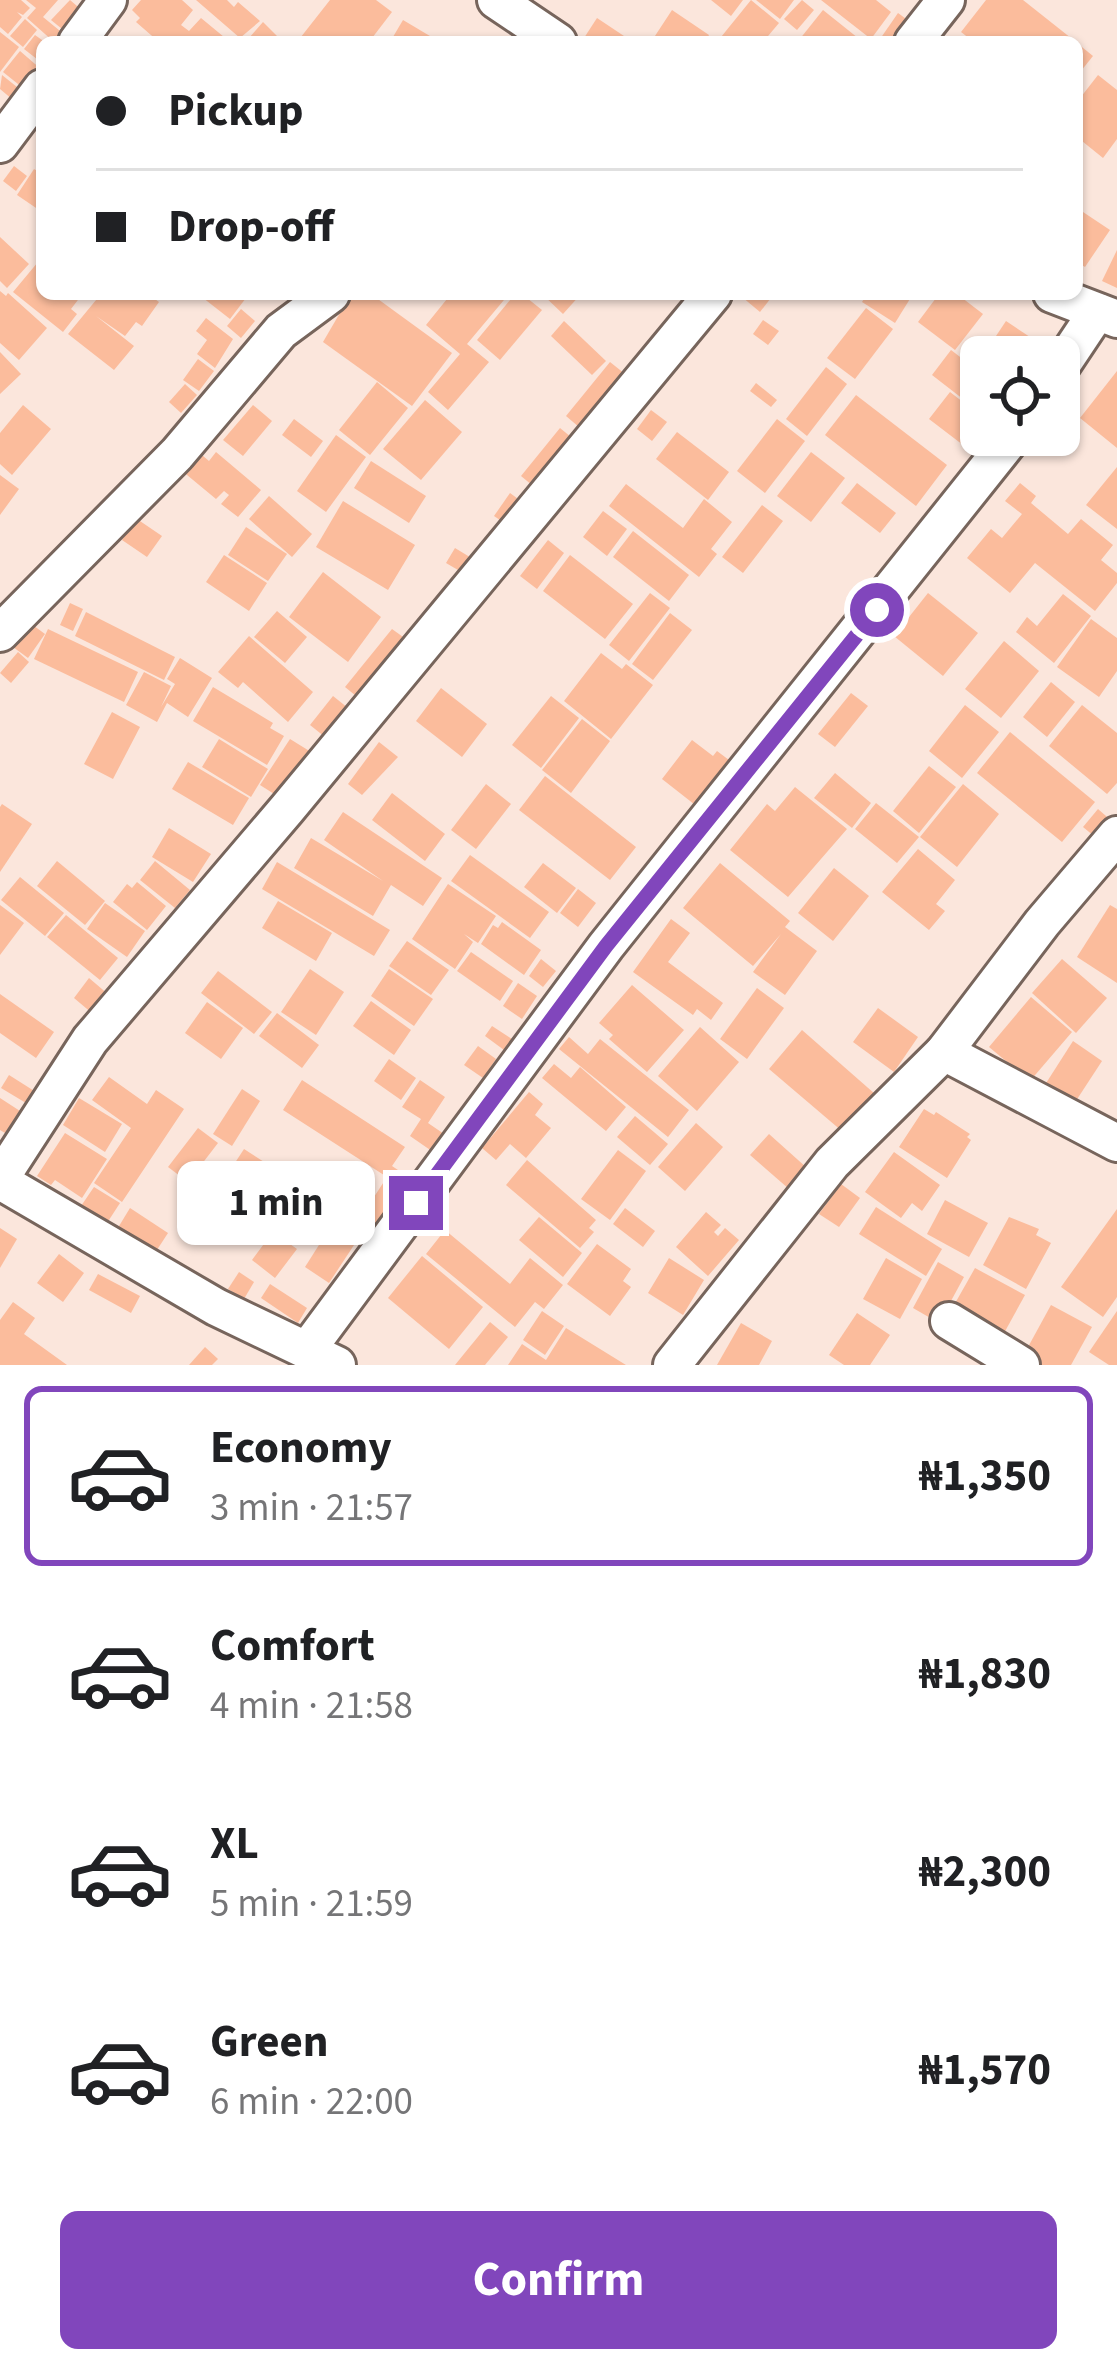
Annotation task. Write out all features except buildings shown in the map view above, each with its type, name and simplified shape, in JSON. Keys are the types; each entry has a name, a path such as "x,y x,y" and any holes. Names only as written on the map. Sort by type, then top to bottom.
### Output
{"street":[{"path":"81,36 108,0"},
{"path":"918,36 946,0"},
{"path":"515,16 548,36"},
{"path":"0,144 36,96"},
{"path":"0,632 177,454 280,331 323,300"},
{"path":"708,300 90,1040 0,1180 216,1307 322,1357 606,946 997,456"},
{"path":"1067,300 1107,316 1080,346"},
{"path":"672,1365 832,1163 944,1052 1042,923 1117,835"},
{"path":"944,1052 1117,1143"},
{"path":"949,1321 1021,1365"}],"route":[{"path":"416,1203 606,946 877,610"}]}
